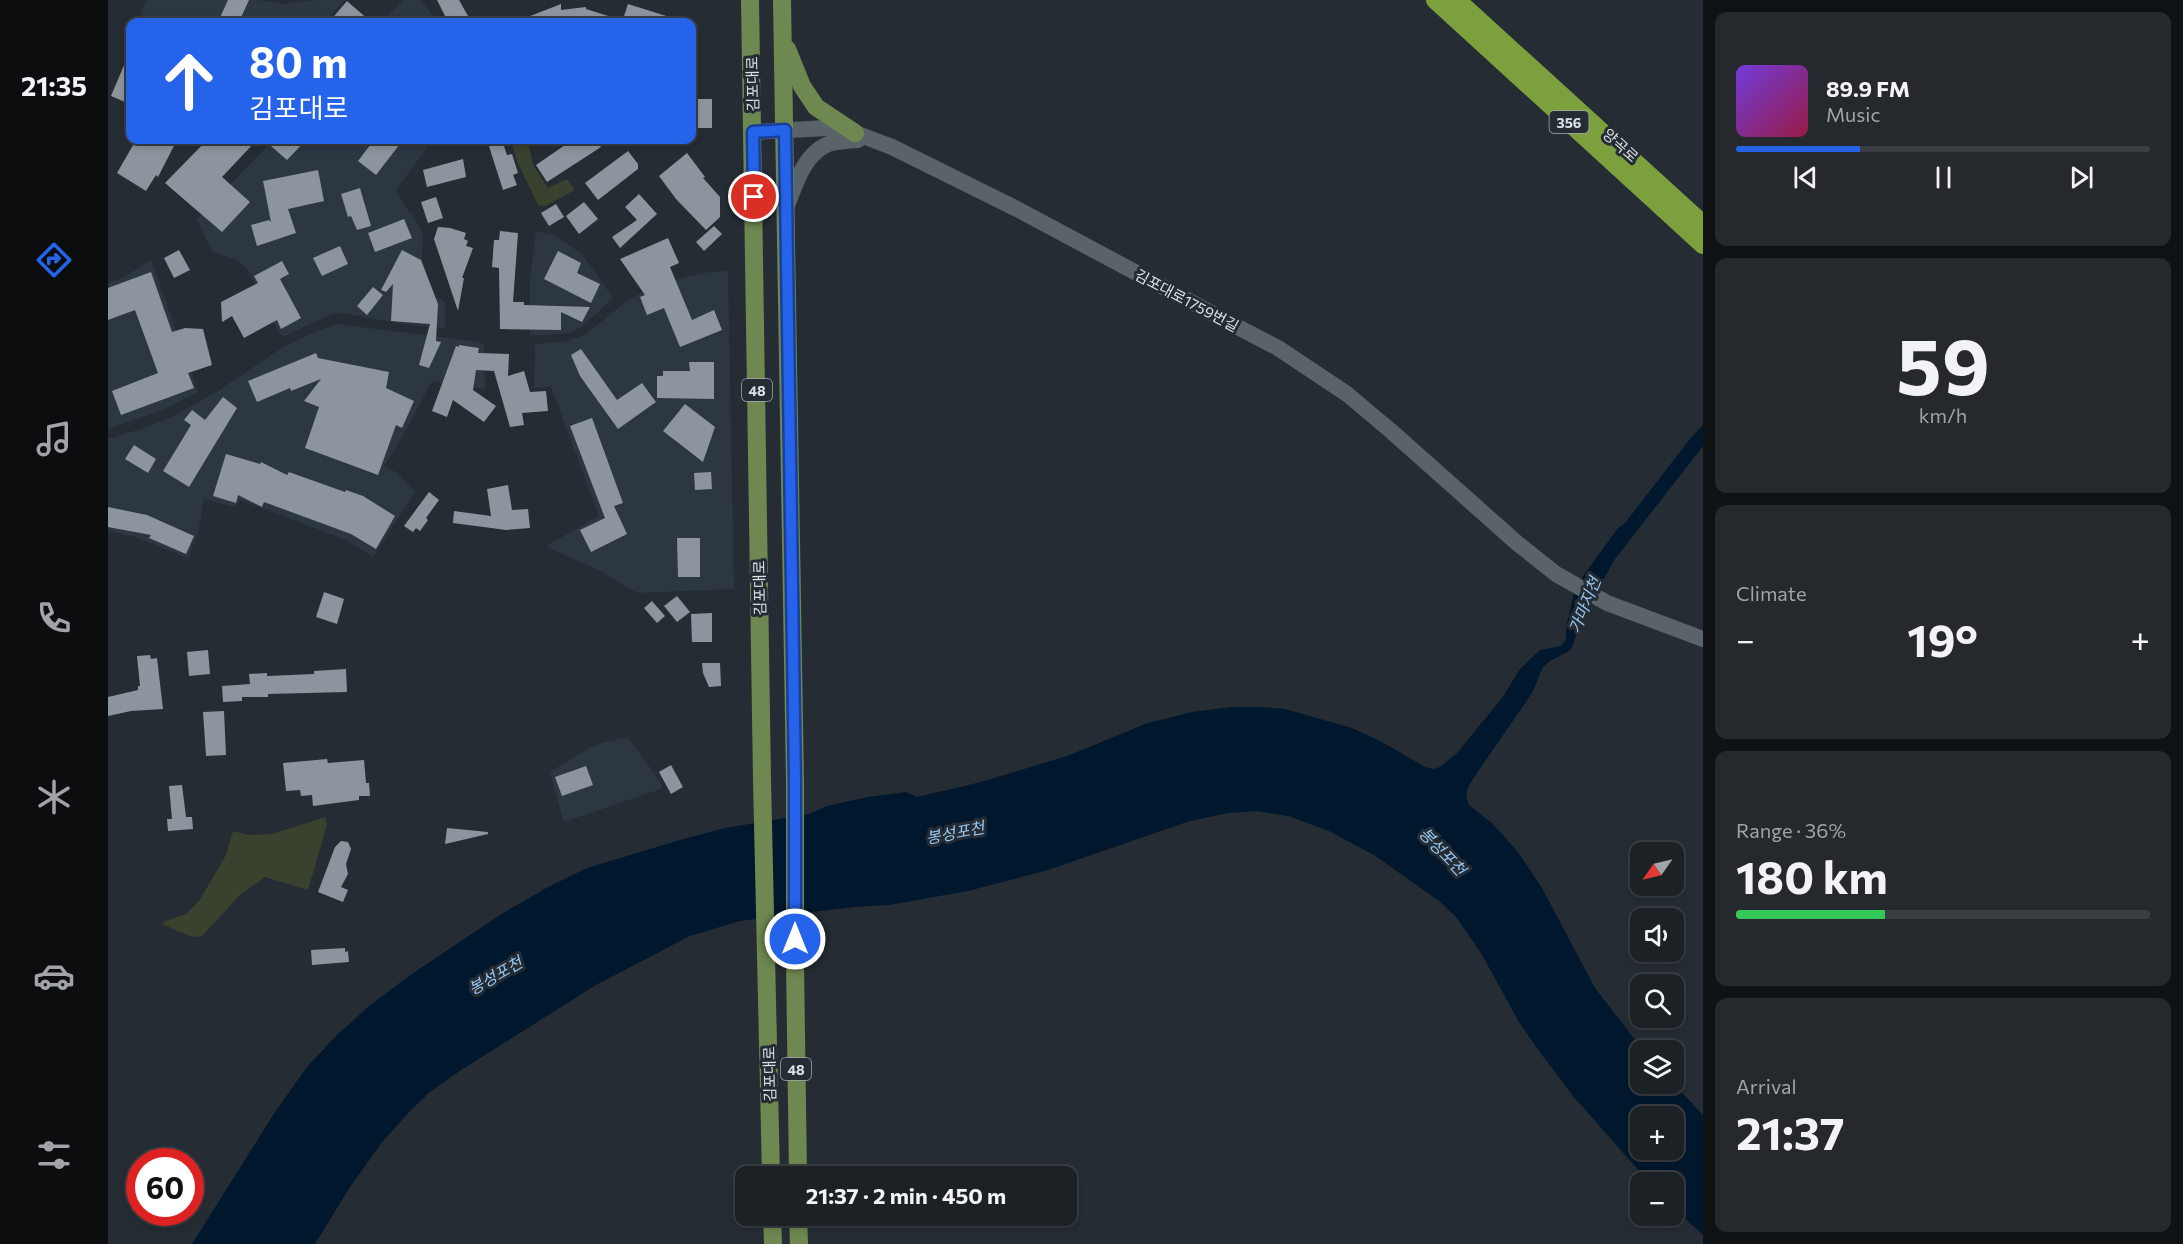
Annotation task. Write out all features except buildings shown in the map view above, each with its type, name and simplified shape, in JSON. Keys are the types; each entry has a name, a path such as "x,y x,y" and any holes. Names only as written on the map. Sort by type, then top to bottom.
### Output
{"highway":[{"name":"양곡로","path":"1435,0 1703,245"},
{"name":"양곡로","path":"1457,0 1703,224"}],"main road":[{"name":"김포대로","path":"750,0 762,780 771,1166"},
{"name":"48","path":"782,0 789,378"},
{"path":"783,39 809,98 825,114 862,136"},
{"path":"752,61 783,62"},
{"path":"756,377 789,378"},
{"name":"김포대로","path":"789,378 798,1166"},
{"path":"772,1226 773,1244"},
{"path":"798,1226 799,1244"}],"street":[{"name":"김포대로1759번길","path":"753,132 827,128 862,136 892,147 1017,209 1278,348 1318,373 1391,431 1517,543 1565,580 1607,603 1703,639"},
{"path":"786,209 801,172 817,151 834,142 862,136"}],"shaded area":[{"path":"146,0 258,0 283,4 344,0 329,18 139,18"},
{"path":"404,0 420,0 434,18 385,18"},
{"path":"269,144 430,144 396,190 409,212 412,212 423,235 422,261 406,290 408,297 442,299 445,303 445,328 403,324 342,313 333,314 285,336 280,335 248,270 239,261 213,252 196,220"},
{"path":"536,231 556,236 583,255 613,298 583,326 569,333 530,336 530,279"},
{"path":"151,260 198,392 163,410 108,429 108,283 126,276"},
{"path":"728,271 734,589 637,593 597,569 548,548 548,545 599,516 551,387 534,388 535,344 563,342 585,335 628,300 647,290 684,277"},
{"path":"337,324 480,342 484,346 485,389 432,381 384,466 394,471 415,492 373,557 346,540 241,500 235,507 204,499 198,533 188,558 135,537 108,531 108,439 176,415 218,391 283,347"},
{"path":"625,738 629,739 646,762 662,785 661,789 567,821 563,820 550,772 589,748"}],"green space":[{"path":"512,144 529,144 533,165 548,188 567,179 575,190 545,206 538,205 517,161"},
{"path":"325,817 327,825 308,890 265,877 240,895 202,936 192,937 164,925 163,922 186,914 199,901 226,855 233,831 248,835 272,834"}],"water":[{"path":"1703,425 1703,446 1615,559 1583,616 1571,650 1543,667 1532,693 1468,787 1466,796 1469,805 1493,824 1518,852 1542,888 1595,988 1635,1040 1630,1040 1630,1094 1683,1094 1703,1115 1703,1235 1684,1217 1684,1172 1640,1172 1573,1096 1539,1051 1519,1022 1481,953 1456,917 1439,901 1374,855 1329,831 1288,816 1256,811 1228,813 1190,821 1048,870 968,891 889,905 740,921 690,936 596,985 430,1092 383,1141 350,1187 315,1244 192,1244 275,1112 307,1067 335,1037 368,1007 409,976 500,915 548,887 587,868 725,828 809,814 827,806 868,797 906,792 917,797 981,782 1067,756 1148,723 1192,712 1231,707 1285,709 1352,728 1425,767 1433,769 1440,767 1457,753 1502,698 1520,669 1540,650 1561,646 1566,640 1566,628 1574,593 1583,576 1618,528 1625,523"}],"route":[{"path":"754,197 753,132 785,130 795,782 795,939"}],"water label":[{"name":"가마지천","path":"1584,605"},
{"name":"봉성포천","path":"955,832"},
{"name":"봉성포천","path":"1443,851"},
{"name":"봉성포천","path":"495,975"}]}
